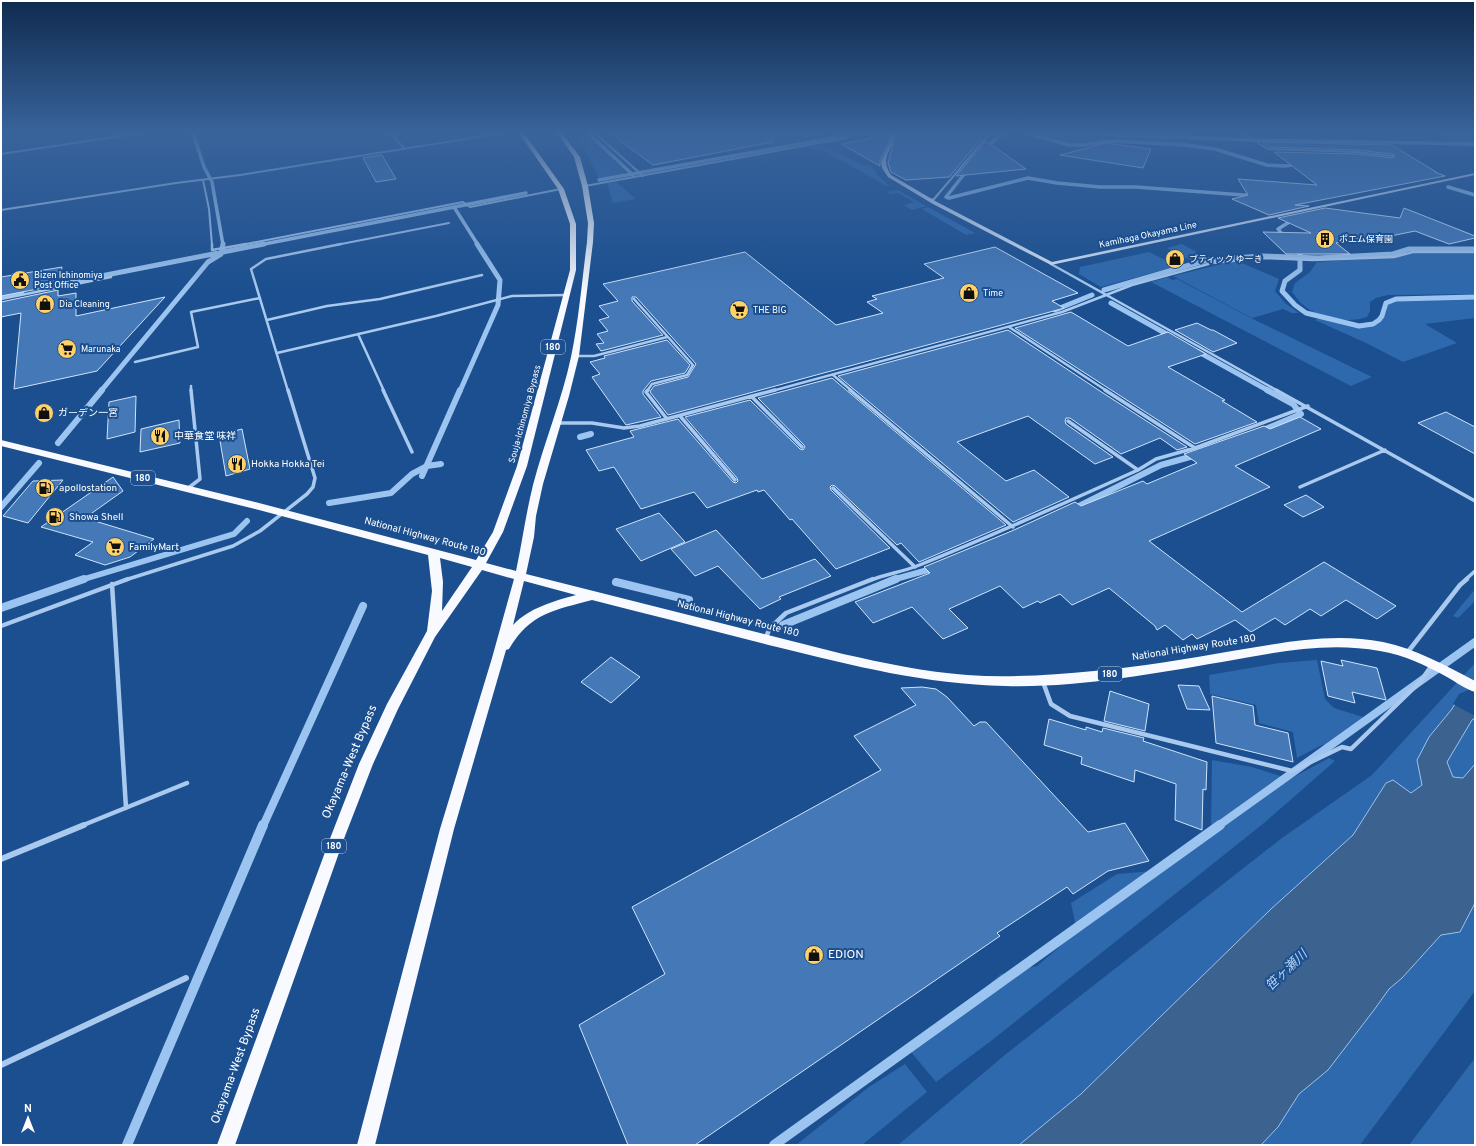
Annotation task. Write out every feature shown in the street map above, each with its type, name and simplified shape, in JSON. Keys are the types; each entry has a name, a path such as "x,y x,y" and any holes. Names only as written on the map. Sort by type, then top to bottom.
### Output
{"highway":[{"name":"Souja-Ichinomiya Bypass","path":"479,565 500,528 522,466 573,270 573,224 559,186"},
{"name":"180","path":"366,1145 446,829 498,658 530,537 531,516 538,484 565,396 575,356 590,242 591,223 585,186"},
{"name":"National Highway Route 180","path":"1,443 186,490 285,513 591,596 865,664 922,674 967,680 1042,679 1115,674 1307,643 1328,642 1375,645 1407,653 1475,687"},
{"path":"431,634 438,608 439,585 433,552"},
{"name":"Okayama-West Bypass","path":"226,1145 338,836 366,764 392,708 431,634 479,565"},
{"path":"498,658 515,630 531,617 545,610 591,596"}],"main road":[{"path":"907,186 1051,264"},
{"name":"Kamihaga Okayama Line","path":"1051,264 1416,186"}],"street":[{"path":"1,210 159,186"},
{"path":"204,186 209,209 212,250 463,202 470,207 561,189"},
{"path":"930,200 934,200 945,186"},
{"path":"1,626 112,584 232,546 260,531 285,513 310,491 313,487 315,478 251,269 266,259 449,222"},
{"path":"556,423 592,423 624,428 640,426 1062,312 1132,285 1212,263 1264,258 1305,260 1394,257 1413,252 1475,252"},
{"path":"1051,264 1308,406 1475,501"},
{"path":"267,320 327,306 380,299 482,275"},
{"path":"1,299 111,277"},
{"path":"276,353 436,316 512,296 567,295"},
{"path":"135,362 198,347 191,312 260,298"},
{"path":"634,299 693,365 687,375 652,384 646,392 667,419"},
{"path":"1009,327 1195,448"},
{"path":"358,334 412,452"},
{"path":"575,356 594,356 667,337"},
{"path":"833,375 1013,527"},
{"path":"186,490 200,478 191,386"},
{"path":"751,396 802,447"},
{"path":"764,639 770,628 786,614 886,574 915,567 1013,527 1138,470 1156,459 1195,448 1308,406"},
{"path":"680,416 735,480"},
{"path":"1068,421 1138,470"},
{"path":"1300,486 1385,450"},
{"path":"833,488 915,567"},
{"path":"1407,653 1460,585 1475,571"},
{"path":"112,584 126,808"},
{"path":"1042,679 1051,704 1070,716 1292,771 1342,747 1351,749 1420,682 1432,665"},
{"path":"1,859 187,783"},
{"path":"1,1065 186,978"}],"shaded area":[{"path":"608,186 621,186 636,199 613,203"},
{"path":"898,190 926,206 912,210 904,205 914,202 898,193 891,194 887,192"},
{"path":"928,207 975,233 966,235 922,209"},
{"path":"1182,244 1207,258 1194,262 1167,248"},
{"path":"1149,252 1177,266 1101,287 1079,274 1080,267"},
{"path":"1414,253 1475,253 1475,294 1388,295 1376,298 1370,302 1370,311 1367,317 1341,320 1323,316 1306,308 1292,292 1295,283 1310,272 1317,262 1396,257"},
{"path":"1230,262 1242,263 1279,279 1275,291 1285,303 1299,313 1292,313 1283,309 1252,318 1173,276"},
{"path":"1168,277 1172,280 1177,279 1253,319 1372,377 1351,386 1151,282"},
{"path":"1475,299 1475,318 1425,324 1457,343 1403,362 1366,343 1315,320 1319,318 1353,326 1371,325 1379,322 1384,317 1389,304 1393,301"},
{"path":"1475,589 1475,601 1458,618 1453,616"},
{"path":"1317,660 1325,699 1334,708 1363,717 1337,743 1322,745 1297,758 1293,732 1259,723 1256,705 1210,694 1209,675 1279,663"},
{"path":"1475,663 1475,689 1460,695 1452,709 1429,737 1422,785 1411,793 1393,780 1386,783 1353,835 1271,909 1081,1094 1019,1145 898,1145 1006,1054 1282,838 1372,775"},
{"path":"1475,718 1475,764 1463,778 1453,777 1447,762 1472,720"},
{"path":"1329,758 1335,761 1264,823 991,1041 936,1082 911,1052 1001,974 1037,966 1077,932 1071,903 1117,874 1153,871 1211,829 1212,760 1252,767 1290,779"},
{"path":"1475,903 1475,991 1360,1145 1261,1145 1278,1127 1299,1094 1328,1070 1389,989 1402,978 1441,935 1460,932"},
{"path":"1475,1058 1475,1145 1409,1145"},
{"path":"905,1064 927,1092 862,1145 796,1145 869,1087"}],"water":[{"name":"笹ヶ瀬川","path":"1475,689 1475,718 1472,720 1447,762 1453,777 1463,778 1475,764 1475,903 1460,932 1441,935 1402,978 1389,989 1328,1070 1299,1094 1278,1127 1261,1145 1019,1145 1081,1094 1271,909 1353,835 1386,783 1393,780 1411,793 1422,785 1417,760 1429,737 1452,709 1460,695"}],"pier":[{"path":"1475,687 1475,716 1453,704 1459,694"}],"building":[{"path":"1243,186 1391,186 1295,205 1309,206 1269,215 1232,199 1248,195"},
{"path":"1325,208 1400,218 1404,208 1475,236 1475,238 1449,244 1415,231 1386,237 1378,234 1336,243 1350,254 1286,254 1263,232 1311,233 1278,218"},
{"path":"995,247 1078,293 1052,301 1064,308 1061,309 668,415 650,392 651,390 654,386 688,377 696,364 636,297 632,297 632,301 663,335 601,351 596,344 604,343 597,334 608,331 599,320 609,317 599,306 618,301 603,284 745,252 836,325 883,313 867,302 877,299 872,296 944,278 924,264"},
{"path":"62,267 59,285 1,296 1,277"},
{"name":"Marunaka","path":"58,290 58,296 76,293 76,316 165,297 97,371 14,389 21,313 1,317 1,302"},
{"path":"1071,312 1128,346 1168,332 1206,354 1168,367 1225,400 1222,401 1257,422 1195,444 1015,328"},
{"path":"1197,323 1237,343 1213,352 1175,330"},
{"path":"1008,330 1187,447 1177,450 1160,438 1121,454 1070,418 1066,418 1066,424 1113,457 1095,464 1028,416 957,442 1006,481 1034,470 1069,497 1013,522 838,376"},
{"path":"667,340 690,365 685,373 651,381 643,391 643,394 661,417 626,425 592,377 600,374 590,362 605,358 604,356"},
{"path":"832,378 1006,525 919,562 901,543 897,545 835,486 832,485 830,487 831,490 890,548 836,569 764,490 758,492 757,490 707,508 694,492 641,509 614,467 599,471 586,450 634,437 630,431 678,419 733,482 736,483 738,481 737,478 685,417 750,400 800,449 803,450 805,447 804,445 758,398"},
{"path":"136,396 135,432 107,439 109,402"},
{"path":"1446,412 1475,427 1475,454 1418,423"},
{"path":"1300,417 1321,429 1235,466 1270,487 1149,541 1242,612 1324,562 1396,606 1377,619 1346,600 1321,616 1310,609 1285,625 1275,618 1251,632 1235,620 1197,639 1192,634 1183,640 1165,625 1157,630 1155,626 1109,588 1072,605 1060,594 1040,603 1038,601 1023,608 1000,586 949,609 968,628 943,639 912,607 873,623 855,602 930,573 924,567 1014,530 1075,502 1081,506 1143,481 1147,484 1197,463 1184,454 1264,426 1270,429"},
{"name":"中華食堂 味祥","path":"179,420 180,443 140,452 141,429"},
{"path":"242,429 250,469 226,476 219,435"},
{"path":"113,477 123,491 85,518 154,539 130,557 105,565 75,555 93,542 41,527"},
{"path":"63,480 28,523 3,516 33,481"},
{"path":"1306,495 1324,507 1303,517 1284,505"},
{"path":"659,513 685,542 641,561 616,529"},
{"path":"716,530 762,579 815,559 831,576 779,597 781,599 760,609 718,566 695,576 671,549"},
{"path":"611,657 640,677 611,703 581,682"},
{"path":"1341,660 1377,668 1386,700 1352,692 1355,703 1328,696 1321,661 1343,666"},
{"path":"1178,685 1199,686 1210,710 1187,709"},
{"name":"EDION","path":"922,687 936,689 947,697 974,726 980,722 986,722 1088,832 1125,823 1149,861 1108,871 1073,894 1067,887 997,933 1000,936 695,1145 628,1145 579,1025 665,974 632,907 881,770 854,736 916,705 901,688"},
{"path":"1110,691 1149,704 1145,731 1104,721"},
{"path":"1212,696 1253,706 1255,725 1288,733 1293,762 1216,743"},
{"path":"1049,719 1086,730 1086,727 1102,732 1103,728 1144,738 1143,741 1207,762 1206,790 1203,789 1202,830 1175,820 1176,784 1135,770 1134,782 1081,764 1082,757 1044,745"}],"waterway":[{"path":"213,186 223,244"},
{"path":"954,186 946,197 949,198 995,186"},
{"path":"1094,186 1136,187 1257,196"},
{"path":"1448,187 1475,195"},
{"path":"454,207 526,193"},
{"path":"259,245 454,207"},
{"path":"454,207 478,245"},
{"path":"1286,239 1278,229 1291,221"},
{"path":"221,252 223,244"},
{"path":"221,252 264,244"},
{"path":"460,391 498,305 500,280 477,244"},
{"path":"1300,257 1318,258 1393,254 1409,249 1475,249"},
{"path":"50,286 221,252"},
{"path":"101,391 208,262 221,252"},
{"path":"1104,290 1207,260 1262,256 1300,257"},
{"path":"1300,257 1300,270 1285,281 1282,291 1295,305 1306,313 1359,326 1373,324 1379,320 1382,316 1386,303 1396,299 1475,297"},
{"path":"1,296 22,292"},
{"path":"1055,310 1092,295"},
{"path":"1111,303 1172,337"},
{"path":"1197,351 1269,391"},
{"path":"58,443 102,390"},
{"path":"426,466 460,390"},
{"path":"1261,431 1301,414 1293,404 1267,390"},
{"path":"580,437 591,434"},
{"path":"1073,509 1161,465 1197,455"},
{"path":"1,507 39,463"},
{"path":"426,466 441,464"},
{"path":"329,503 391,493 412,474 426,466"},
{"path":"422,476 426,466"},
{"path":"82,580 234,534 247,521"},
{"path":"892,580 935,568"},
{"path":"783,625 896,579"},
{"path":"1,608 82,580"},
{"path":"616,582 689,600"},
{"path":"263,826 363,606"},
{"path":"1218,826 1475,642"},
{"path":"127,1145 263,825"},
{"path":"774,1145 1220,825"}],"place":[{"name":"ポエム保育園","path":"1325,239"},
{"name":"ブティック ゆーき","path":"1175,259"},
{"name":"Bizen Ichinomiya Post Office","path":"20,280"},
{"name":"Time","path":"969,293"},
{"name":"Dia Cleaning","path":"45,304"},
{"name":"THE BIG","path":"739,310"},
{"name":"Marunaka","path":"67,349"},
{"name":"ガーデン一宮","path":"44,413"},
{"name":"中華食堂 味祥","path":"160,436"},
{"name":"Hokka Hokka Tei","path":"237,464"},
{"name":"apollostation","path":"45,488"},
{"name":"Showa Shell","path":"55,517"},
{"name":"FamilyMart","path":"115,547"},
{"name":"EDION","path":"814,955"}]}
